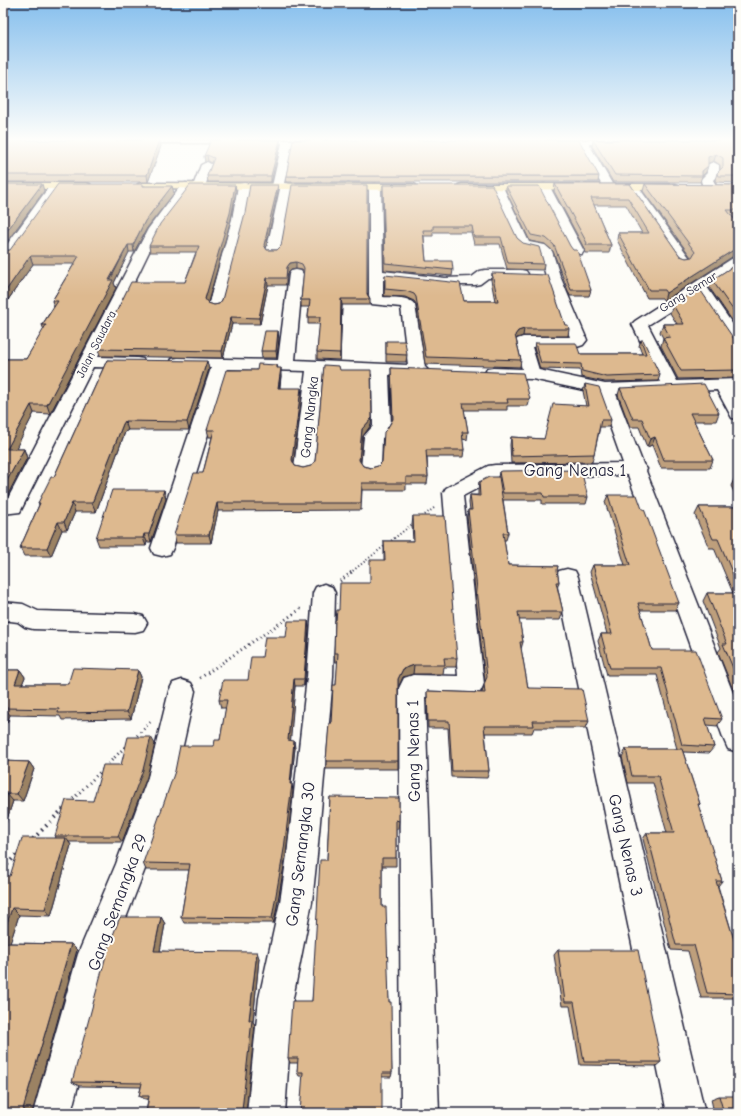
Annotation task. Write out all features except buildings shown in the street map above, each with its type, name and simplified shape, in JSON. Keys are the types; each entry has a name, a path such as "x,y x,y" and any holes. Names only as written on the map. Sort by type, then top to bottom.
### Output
{"street":[{"path":"8,254 51,192"},
{"name":"Jalan Saudara","path":"8,507 34,470 86,362 154,229 187,192"},
{"path":"215,306 238,220 243,192"},
{"path":"273,252 281,192"},
{"path":"375,192 377,302 404,303 409,306 417,371"},
{"path":"499,192 524,244 545,250 553,276 579,341 523,342 532,374"},
{"path":"547,192 577,251"},
{"path":"637,192 684,260"},
{"name":"Gang Semar","path":"671,387 640,325 641,322 738,262"},
{"path":"286,365 296,274"},
{"path":"376,275 398,276 426,281 445,282 474,281 483,275 488,274 553,276"},
{"path":"699,286 738,343"},
{"path":"86,362 286,365 438,372"},
{"path":"162,548 221,364"},
{"name":"Gang Nangka","path":"304,468 315,367"},
{"path":"371,468 373,436 379,432 382,426 380,369"},
{"path":"474,373 532,374 605,389 730,385 738,414"},
{"path":"605,389 728,690 738,740"},
{"name":"Gang Nenas 1","path":"420,1113 412,688 413,686 466,687 471,684 452,493 495,471 637,469"},
{"name":"Gang Nenas 3","path":"566,577 686,1113"},
{"name":"Gang Semangka 30","path":"266,1113 276,998 296,902 302,855 320,677 324,593"},
{"path":"3,612 23,613 33,620 135,623"},
{"name":"Gang Semangka 29","path":"52,1113 95,954 130,869 162,776 182,691"}],"path":[{"path":"182,691 324,593 452,493"},
{"path":"31,841 154,719"},
{"path":"3,869 20,852"}]}
